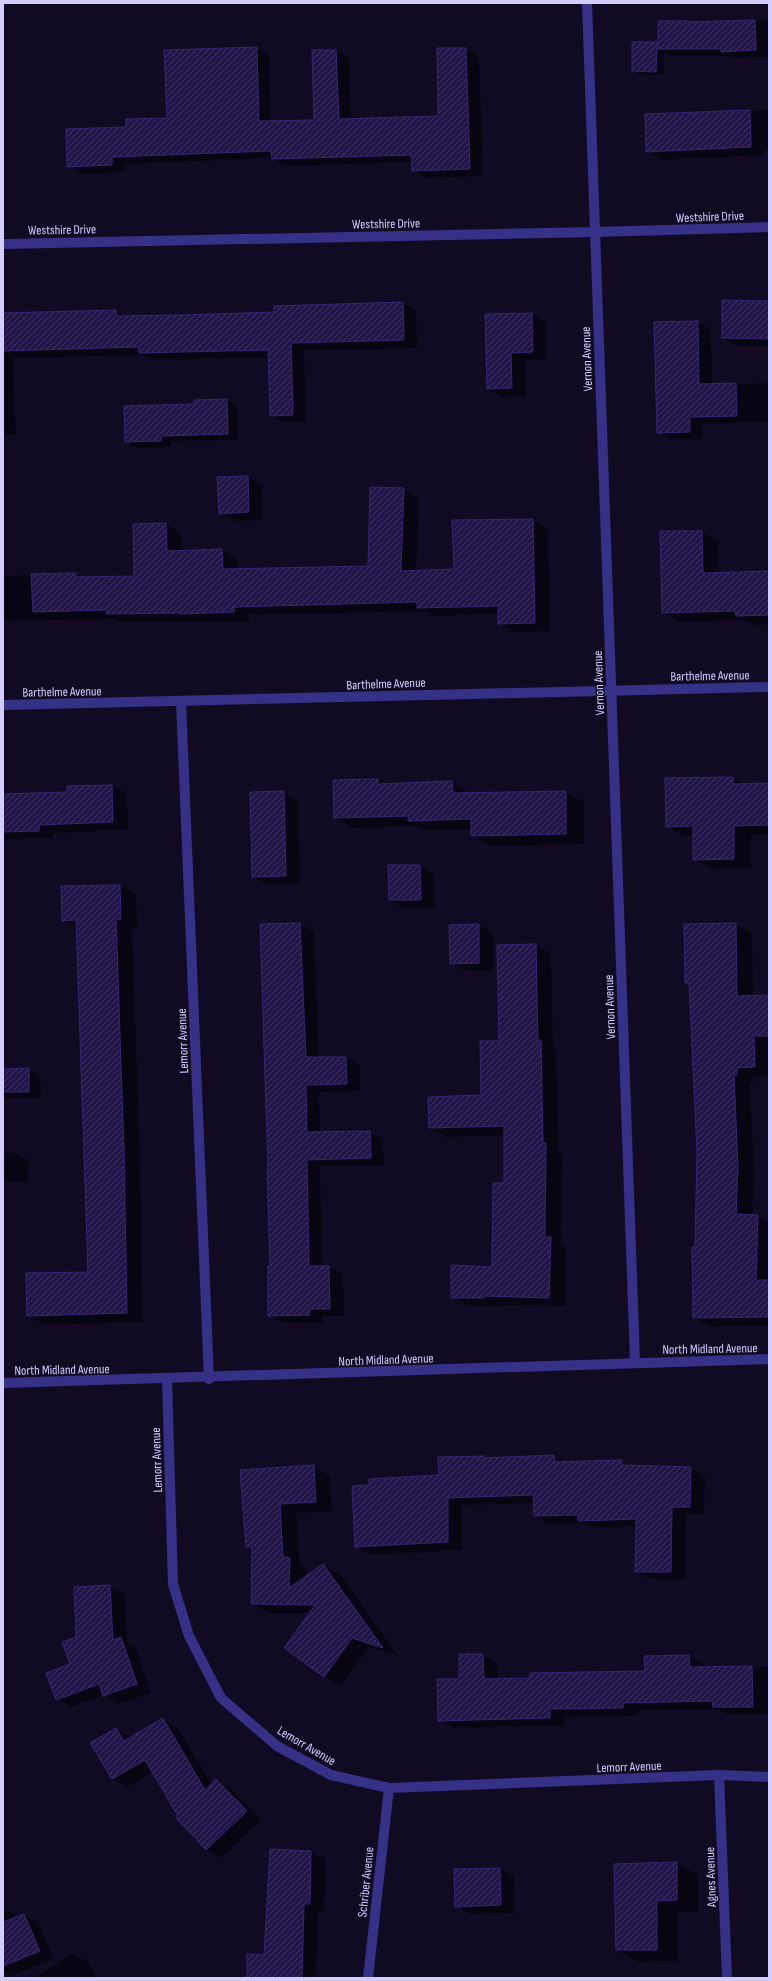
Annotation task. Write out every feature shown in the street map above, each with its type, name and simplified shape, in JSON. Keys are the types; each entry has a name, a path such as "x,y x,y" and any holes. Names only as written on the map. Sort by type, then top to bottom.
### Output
{"street":[{"name":"Vernon Avenue","path":"587,3 635,1362"},
{"name":"Westshire Drive","path":"3,244 769,227"},
{"name":"Barthelme Avenue","path":"3,705 181,702 611,689 769,687"},
{"name":"Lemorr Avenue","path":"181,702 209,1379"},
{"name":"North Midland Avenue","path":"3,1383 209,1379 635,1362 769,1359"},
{"name":"Lemorr Avenue","path":"167,1380 173,1584 189,1636 221,1698 277,1746 331,1775 389,1788 718,1775 769,1777"},
{"name":"Agnes Avenue","path":"718,1775 727,1978"},
{"name":"Schriber Avenue","path":"368,1978 389,1788"}],"building":[{"path":"755,20 756,50 721,52 720,49 658,49 658,21 688,22"},
{"path":"632,42 657,42 656,72 632,71"},
{"path":"257,47 259,121 314,120 312,50 336,50 339,119 438,116 437,48 466,48 470,169 412,171 411,155 272,159 271,151 112,157 112,165 67,167 66,129 126,127 126,119 167,118 164,50"},
{"path":"750,110 751,147 646,152 645,114"},
{"path":"722,300 769,301 768,339 722,338"},
{"path":"403,302 404,340 291,343 293,415 270,416 268,350 139,353 138,347 3,351 3,313 116,310 117,316 182,315 274,312 274,306"},
{"path":"532,313 533,352 511,353 512,388 487,389 485,314"},
{"path":"698,321 699,384 736,383 737,416 690,417 690,432 657,433 654,322"},
{"path":"227,399 228,434 161,436 161,441 125,442 124,406 194,404 194,400"},
{"path":"248,476 249,512 219,514 217,477"},
{"path":"370,487 404,488 401,571 454,569 452,520 533,519 535,623 498,624 498,606 417,608 417,602 234,607 234,612 180,614 106,614 106,610 33,612 31,574 76,573 76,577 134,576 133,524 166,523 167,551 222,549 223,569 368,566"},
{"path":"660,531 702,531 703,573 769,571 769,615 736,616 735,611 662,613"},
{"path":"733,777 733,784 769,783 769,825 734,826 734,859 693,860 693,826 666,827 665,778"},
{"path":"378,779 378,784 452,781 453,793 566,791 566,834 471,836 471,819 408,821 408,816 334,818 333,780"},
{"path":"112,785 113,822 39,825 39,831 3,832 3,794 67,792 67,786"},
{"path":"284,791 286,876 252,877 250,792"},
{"path":"388,865 420,865 421,900 389,900"},
{"path":"120,885 121,919 116,919 124,1150 127,1313 27,1316 26,1273 88,1272 76,920 62,921 61,886"},
{"path":"300,923 306,1057 346,1057 347,1084 306,1085 307,1132 370,1131 371,1158 307,1160 309,1266 329,1266 330,1309 309,1309 310,1315 268,1316 268,1266 270,1266 268,1168 260,924"},
{"path":"736,923 737,996 769,995 769,1036 754,1036 755,1067 737,1068 737,1075 734,1075 738,1167 736,1214 758,1215 756,1280 769,1280 769,1317 693,1318 692,1247 695,1247 697,1152 689,983 685,983 684,924"},
{"path":"479,924 479,963 450,964 449,925"},
{"path":"536,944 538,1040 541,1040 543,1143 546,1143 545,1237 551,1237 549,1298 484,1296 484,1298 451,1298 451,1265 492,1267 493,1183 504,1183 504,1126 429,1128 428,1097 481,1095 480,1041 499,1041 497,945"},
{"path":"29,1068 29,1092 3,1092 3,1069"},
{"path":"554,1455 555,1462 622,1460 622,1465 691,1467 690,1507 672,1507 671,1572 635,1572 636,1519 578,1521 578,1515 534,1516 533,1495 448,1498 448,1542 355,1547 352,1486 369,1485 369,1479 439,1475 438,1457 484,1456 484,1458"},
{"path":"314,1465 316,1502 280,1504 283,1557 290,1558 289,1588 323,1564 383,1648 352,1638 324,1677 284,1648 315,1605 251,1604 252,1547 246,1547 240,1470"},
{"path":"110,1585 113,1640 121,1637 137,1684 103,1696 99,1684 56,1700 46,1673 70,1664 62,1642 76,1637 74,1587"},
{"path":"459,1654 483,1654 484,1679 530,1678 530,1673 645,1671 644,1656 689,1655 690,1667 752,1666 753,1707 713,1707 712,1701 623,1703 623,1708 550,1709 550,1718 438,1721 437,1679 459,1679"},
{"path":"163,1718 205,1790 216,1779 247,1811 206,1850 176,1818 178,1816 145,1760 112,1779 90,1743 116,1728 124,1741"},
{"path":"270,1849 311,1851 310,1904 304,1904 302,1978 247,1978 247,1954 264,1955"},
{"path":"677,1862 677,1900 657,1901 657,1950 616,1950 614,1864"},
{"path":"500,1868 501,1905 455,1907 454,1869"},
{"path":"24,1914 40,1951 3,1966 3,1922"}]}
